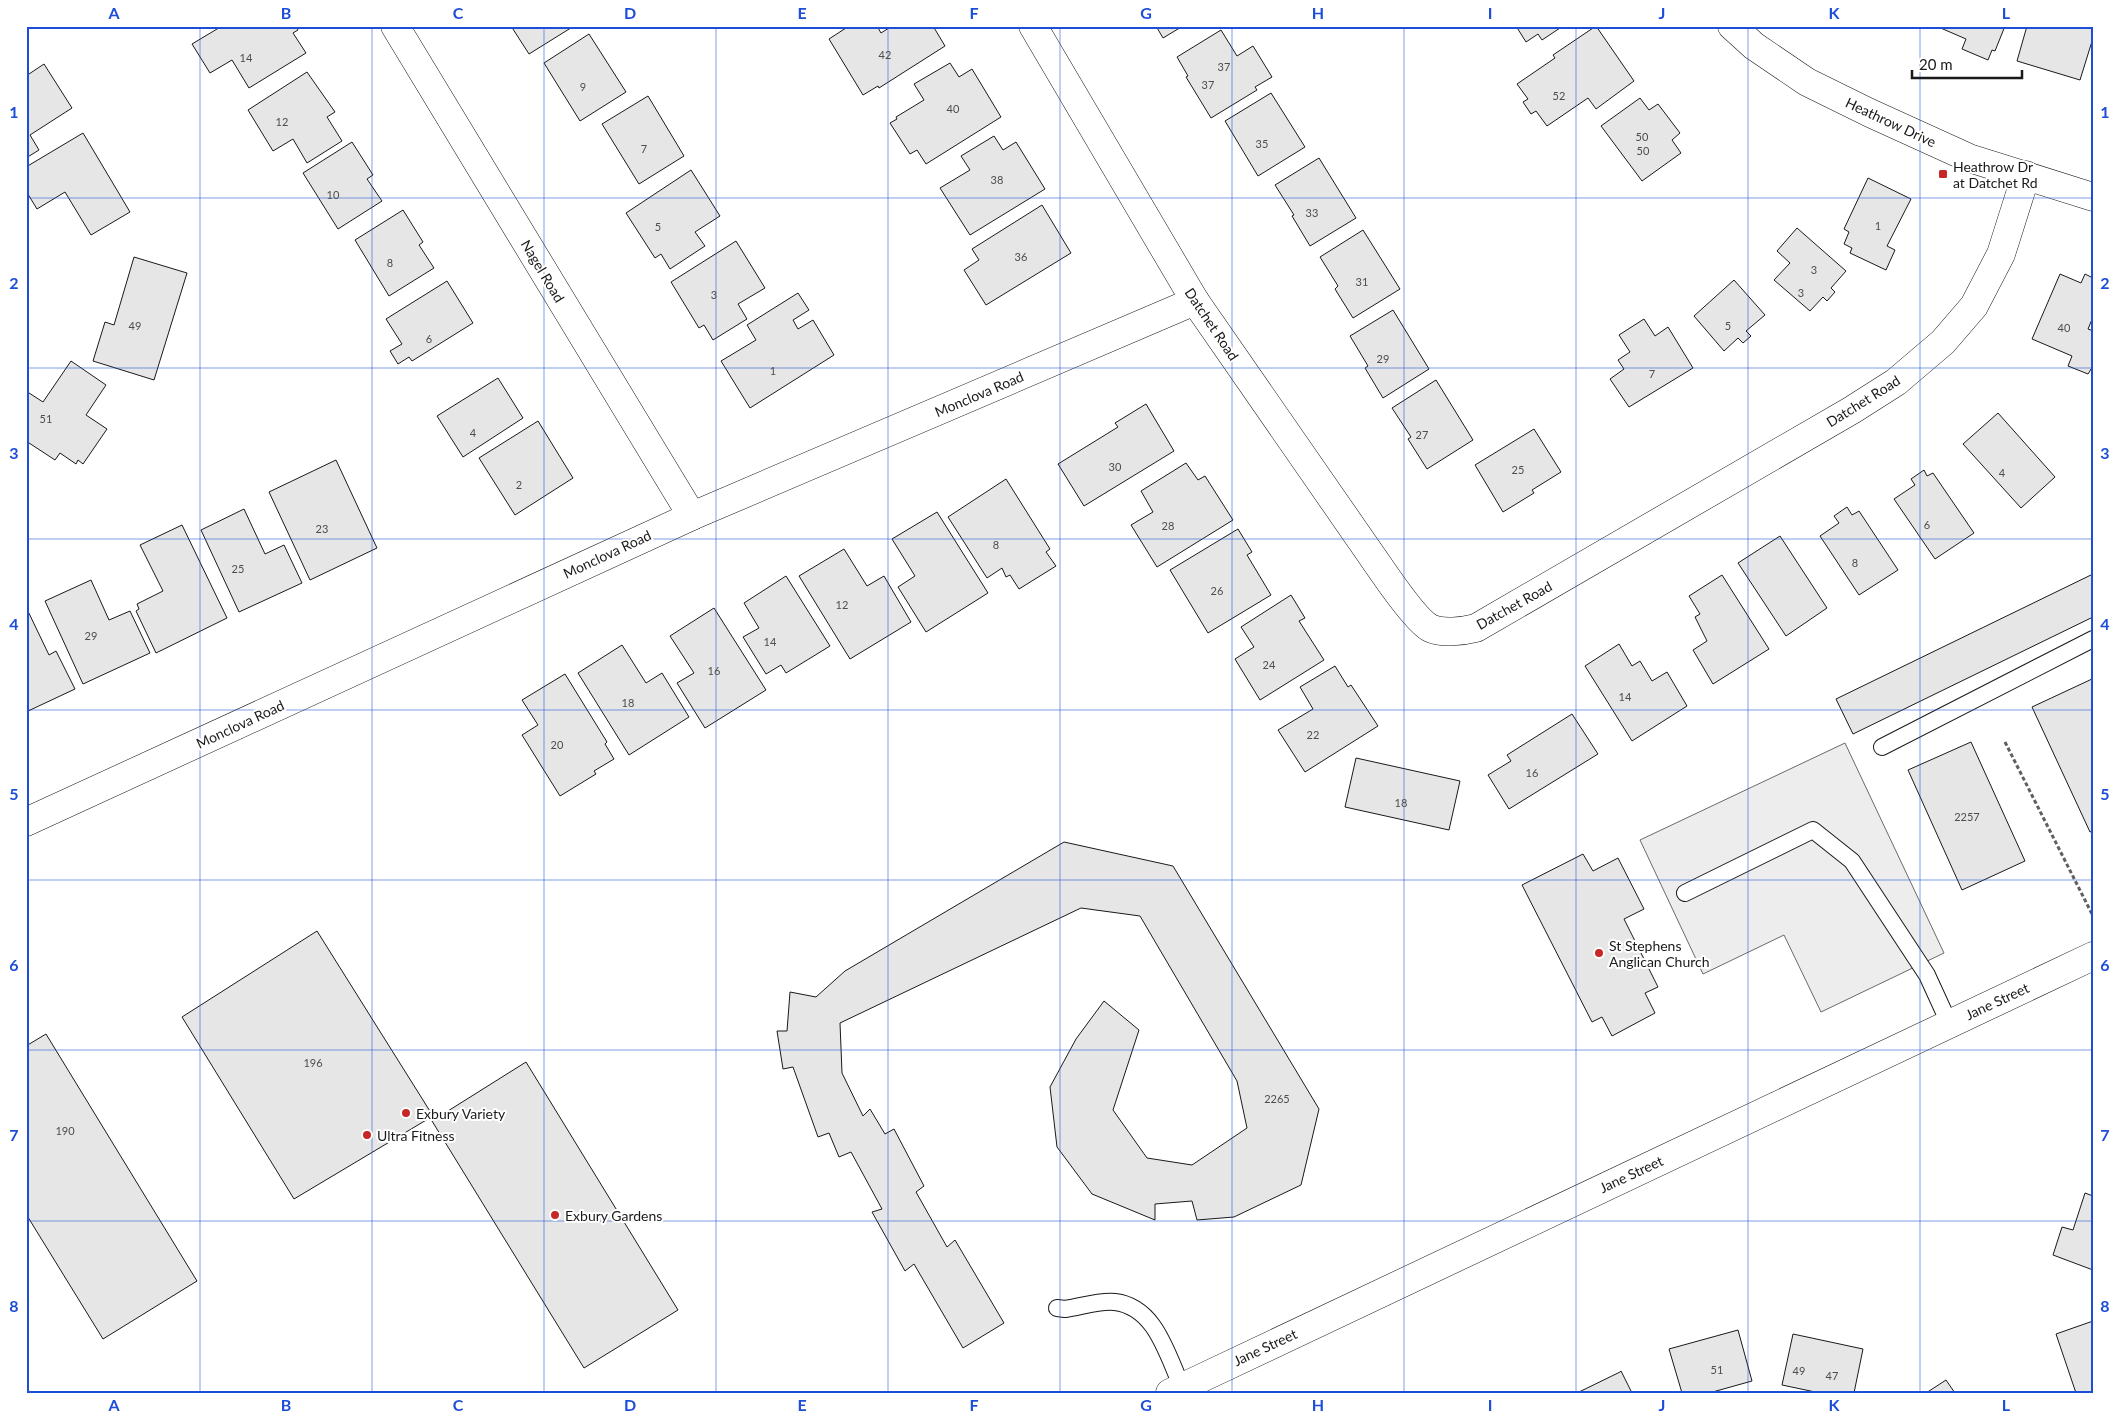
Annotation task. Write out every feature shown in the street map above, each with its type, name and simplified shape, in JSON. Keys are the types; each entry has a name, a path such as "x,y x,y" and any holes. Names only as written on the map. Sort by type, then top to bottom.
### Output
{"street":[{"name":"Nagel Road","path":"395,26 692,516"},
{"name":"Datchet Road","path":"1033,26 1195,301 1383,572 1408,605 1431,628 1460,632 1476,628 1852,410 1896,382 1943,342 1974,306 2001,254 2026,176"},
{"name":"Heathrow Drive","path":"1732,26 1754,46 1807,82 1969,158 2093,197"},
{"name":"Monclova Road","path":"26,822 692,516 1195,301"},
{"name":"Jane Street","path":"1176,1390 2093,956"}],"lane":[{"path":"1882,747 2093,639"},
{"path":"1685,893 1813,830 1852,861 1927,975 1949,1023"},
{"path":"1058,1308 1065,1309 1113,1302 1139,1310 1148,1318 1157,1333 1176,1390"}],"path":[{"path":"2005,742 2093,916"}],"shaded area":[{"path":"1845,743 1944,953 1821,1012 1784,935 1703,974 1640,840"}],"building":[{"path":"222,26 296,26 298,30 293,33 306,53 249,88 232,60 210,73 192,44"},
{"path":"511,26 574,26 529,54"},
{"path":"849,26 877,26 881,33 892,26 933,26 945,46 879,88 878,86 863,95 829,39"},
{"path":"1156,26 1183,26 1163,38"},
{"path":"1516,26 1563,26 1542,40 1538,34 1526,42"},
{"path":"1596,26 1634,81 1596,109 1588,98 1547,126 1536,111 1531,114 1523,102 1528,99 1517,84 1555,58 1553,55"},
{"path":"1936,26 2005,26 1995,51 1992,50 1988,60 1962,49 1966,39"},
{"path":"2027,26 2093,26 2093,38 2080,80 2017,61"},
{"path":"1221,30 1237,56 1253,46 1272,77 1255,87 1257,90 1211,118 1186,77 1188,76 1177,57"},
{"path":"589,34 626,92 580,121 544,63"},
{"path":"950,63 959,77 972,69 1001,117 926,164 917,150 910,154 890,123 897,119 896,117 924,100 914,84"},
{"path":"44,64 72,108 30,135 39,150 26,158 26,76"},
{"path":"307,72 335,112 327,117 342,141 307,163 293,139 273,151 248,110"},
{"path":"1271,93 1305,147 1258,176 1225,121"},
{"path":"648,96 684,156 639,184 602,124"},
{"path":"1640,98 1649,110 1658,104 1680,133 1672,140 1681,153 1642,181 1601,126"},
{"path":"83,133 130,212 91,235 65,192 37,209 26,191 26,167"},
{"path":"994,136 1003,150 1016,142 1045,189 970,235 940,188 970,170 961,156"},
{"path":"352,142 373,175 367,179 382,201 338,229 303,173"},
{"path":"1319,158 1356,218 1310,246 1292,216 1294,215 1275,185"},
{"path":"691,170 720,216 695,232 705,246 670,269 661,254 655,258 626,213"},
{"path":"1868,178 1911,199 1887,246 1895,250 1886,270 1850,253 1852,248 1844,244 1849,232 1844,229"},
{"path":"1042,205 1071,253 986,305 964,270 979,260 972,249"},
{"path":"403,210 423,242 419,245 434,268 389,296 355,240"},
{"path":"1797,228 1846,271 1831,288 1835,292 1827,301 1823,297 1810,311 1774,280 1790,263 1777,251"},
{"path":"1363,230 1400,289 1353,318 1335,289 1338,286 1320,257"},
{"path":"736,241 765,288 738,304 747,319 713,340 704,325 699,328 671,282"},
{"path":"134,257 187,273 154,380 93,361 105,322 114,325"},
{"path":"2060,274 2081,283 2085,274 2093,278 2093,317 2088,329 2093,331 2093,366 2088,374 2068,366 2072,356 2032,339"},
{"path":"1734,280 1765,315 1746,331 1751,336 1743,343 1738,338 1724,351 1694,316"},
{"path":"447,281 473,323 412,361 409,357 398,364 390,351 402,344 386,319"},
{"path":"798,293 809,310 793,320 798,329 813,320 834,355 750,408 721,361 756,340 747,325"},
{"path":"1393,310 1429,369 1383,398 1365,368 1368,366 1350,336"},
{"path":"1644,319 1655,336 1668,327 1693,368 1629,407 1610,379 1624,369 1618,360 1630,352 1619,335"},
{"path":"71,361 106,385 86,415 107,429 83,464 78,460 76,464 60,453 55,460 26,441 26,391 43,402"},
{"path":"498,378 523,418 463,457 437,416"},
{"path":"1436,380 1473,440 1427,469 1408,439 1411,437 1392,408"},
{"path":"1146,404 1174,451 1084,506 1058,464 1118,427 1115,423"},
{"path":"1998,413 2055,477 2021,508 1963,444"},
{"path":"538,421 573,478 515,515 479,458"},
{"path":"1534,429 1561,472 1532,490 1534,493 1503,512 1475,465"},
{"path":"336,460 377,548 310,580 269,492"},
{"path":"1186,463 1198,480 1205,476 1233,520 1157,567 1131,525 1153,512 1141,491"},
{"path":"1924,470 1927,476 1933,473 1974,533 1935,559 1894,499 1915,485 1911,479"},
{"path":"1006,479 1050,549 1046,552 1056,566 1019,589 1010,575 1006,577 1002,568 987,578 948,517"},
{"path":"1847,507 1852,515 1859,511 1898,570 1859,595 1820,536 1839,523 1834,516"},
{"path":"244,509 265,554 284,545 302,583 239,612 201,530"},
{"path":"937,512 988,593 926,632 898,587 915,576 892,539"},
{"path":"182,525 227,618 156,653 136,611 139,609 137,604 163,591 140,545"},
{"path":"1238,529 1252,552 1247,555 1271,595 1208,633 1170,570"},
{"path":"1780,536 1827,608 1786,636 1738,563"},
{"path":"844,549 867,586 884,576 911,622 850,659 799,576"},
{"path":"2093,574 2093,617 1853,734 1836,699"},
{"path":"1722,575 1769,649 1713,684 1693,650 1707,641 1695,617 1700,614 1689,596"},
{"path":"786,576 830,646 786,673 781,665 766,674 743,637 759,628 744,603"},
{"path":"91,580 109,620 130,611 150,653 83,684 45,601"},
{"path":"1291,595 1305,618 1299,621 1324,660 1260,700 1235,659 1254,647 1241,627"},
{"path":"26,607 49,655 56,651 75,689 26,712"},
{"path":"714,608 766,690 705,728 677,683 694,673 670,636"},
{"path":"1619,644 1632,666 1640,661 1652,681 1667,672 1687,706 1632,741 1585,666"},
{"path":"622,645 646,683 662,673 689,717 629,755 578,673"},
{"path":"1335,666 1348,687 1351,685 1378,726 1305,772 1278,730 1313,709 1300,687"},
{"path":"565,674 607,742 605,744 614,759 594,771 596,774 560,796 522,735 538,725 522,700"},
{"path":"2092,679 2093,831 2090,832 2032,707"},
{"path":"1572,714 1598,754 1509,809 1488,775 1511,761 1507,755"},
{"path":"1971,742 2025,861 1962,890 1908,770"},
{"path":"1356,758 1460,781 1449,830 1345,807"},
{"path":"1064,842 1173,866 1319,1109 1301,1185 1234,1217 1197,1220 1192,1201 1155,1204 1155,1220 1092,1194 1057,1147 1050,1087 1076,1039 1104,1001 1139,1030 1113,1110 1147,1158 1192,1165 1247,1128 1237,1081 1140,916 1081,908 840,1023 842,1073 863,1116 870,1109 885,1134 894,1129 924,1186 916,1192 947,1247 955,1240 1004,1323 963,1348 914,1264 905,1271 872,1212 882,1209 851,1152 839,1157 829,1133 818,1137 793,1067 783,1069 777,1031 787,1031 790,992 816,997 845,971"},
{"name":"St Stephens Anglican Church","path":"1583,854 1593,871 1618,858 1644,909 1624,919 1658,987 1645,993 1655,1013 1612,1036 1602,1017 1592,1022 1522,885"},
{"path":"317,931 433,1116 294,1199 182,1017"},
{"path":"46,1034 197,1281 103,1339 26,1214 26,1046"},
{"name":"Exbury Gardens","path":"526,1062 678,1310 584,1368 432,1121"},
{"path":"2085,1193 2093,1196 2093,1270 2053,1255 2062,1227 2073,1230"},
{"path":"2093,1321 2093,1393 2076,1393 2056,1334"},
{"path":"1738,1330 1752,1381 1709,1393 1682,1393 1669,1349"},
{"path":"1793,1334 1863,1349 1854,1393 1820,1393 1782,1385"},
{"path":"1620,1372 1632,1393 1577,1393"},
{"path":"1946,1380 1955,1393 1926,1393"}],"place":[{"name":"Heathrow Dr at Datchet Rd","path":"1943,174"},
{"name":"St Stephens Anglican Church","path":"1599,953"},
{"name":"Exbury Variety","path":"406,1113"},
{"name":"Ultra Fitness","path":"367,1135"},
{"name":"Exbury Gardens","path":"555,1215"}]}
